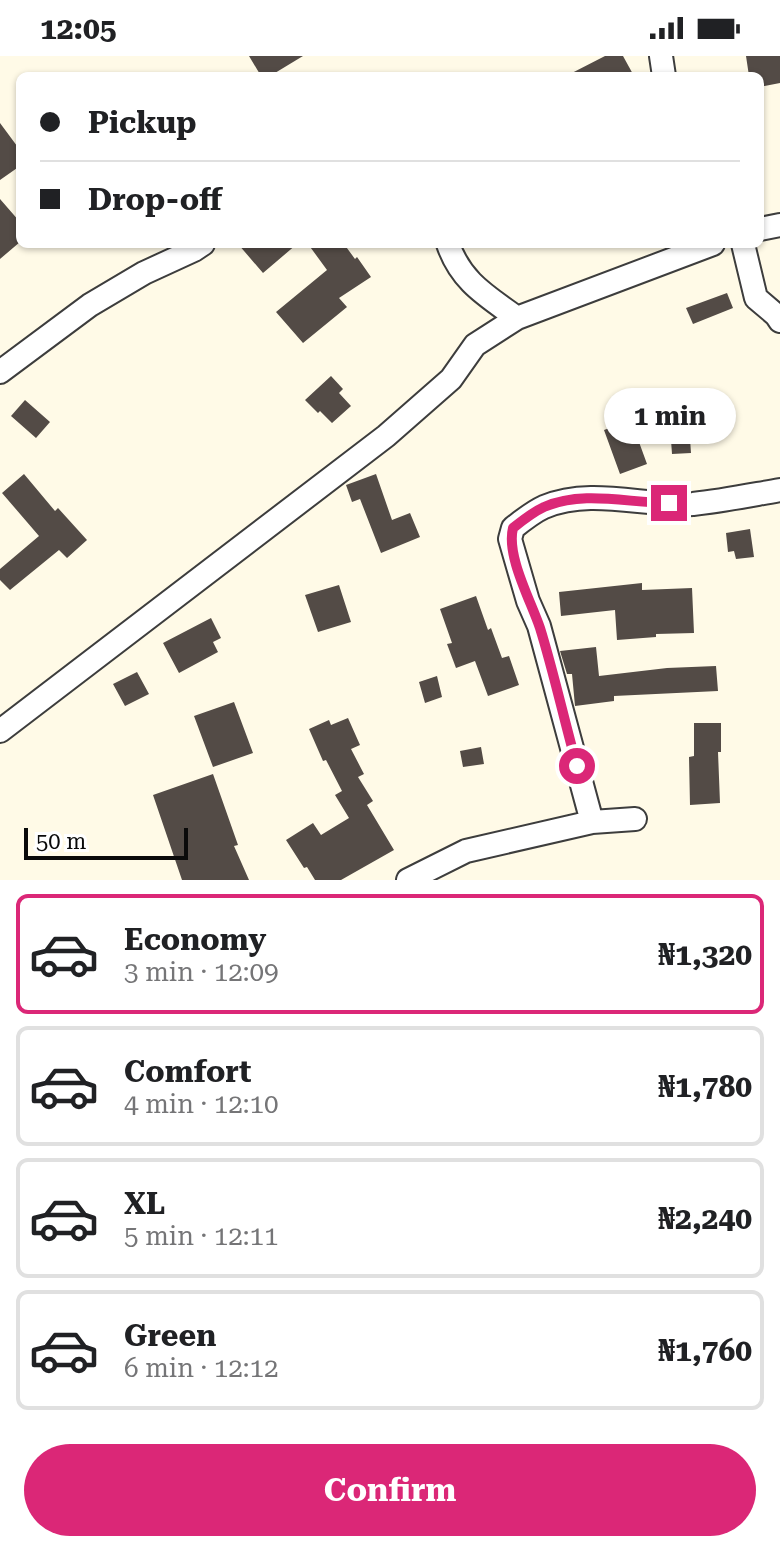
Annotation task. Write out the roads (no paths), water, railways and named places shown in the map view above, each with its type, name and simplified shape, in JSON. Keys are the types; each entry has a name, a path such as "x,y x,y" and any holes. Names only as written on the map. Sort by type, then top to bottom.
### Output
{"street":[{"path":"0,372 90,305 144,273 197,248"},
{"path":"450,248 456,265 472,285 517,318"},
{"path":"0,731 386,436 451,379 475,345 517,318 702,248"},
{"path":"744,248 756,298 780,321"},
{"path":"592,822 539,626 514,554 510,539 513,528 543,507 570,499 606,498 693,504 780,492"},
{"path":"408,880 466,851 592,822 635,819"}]}
